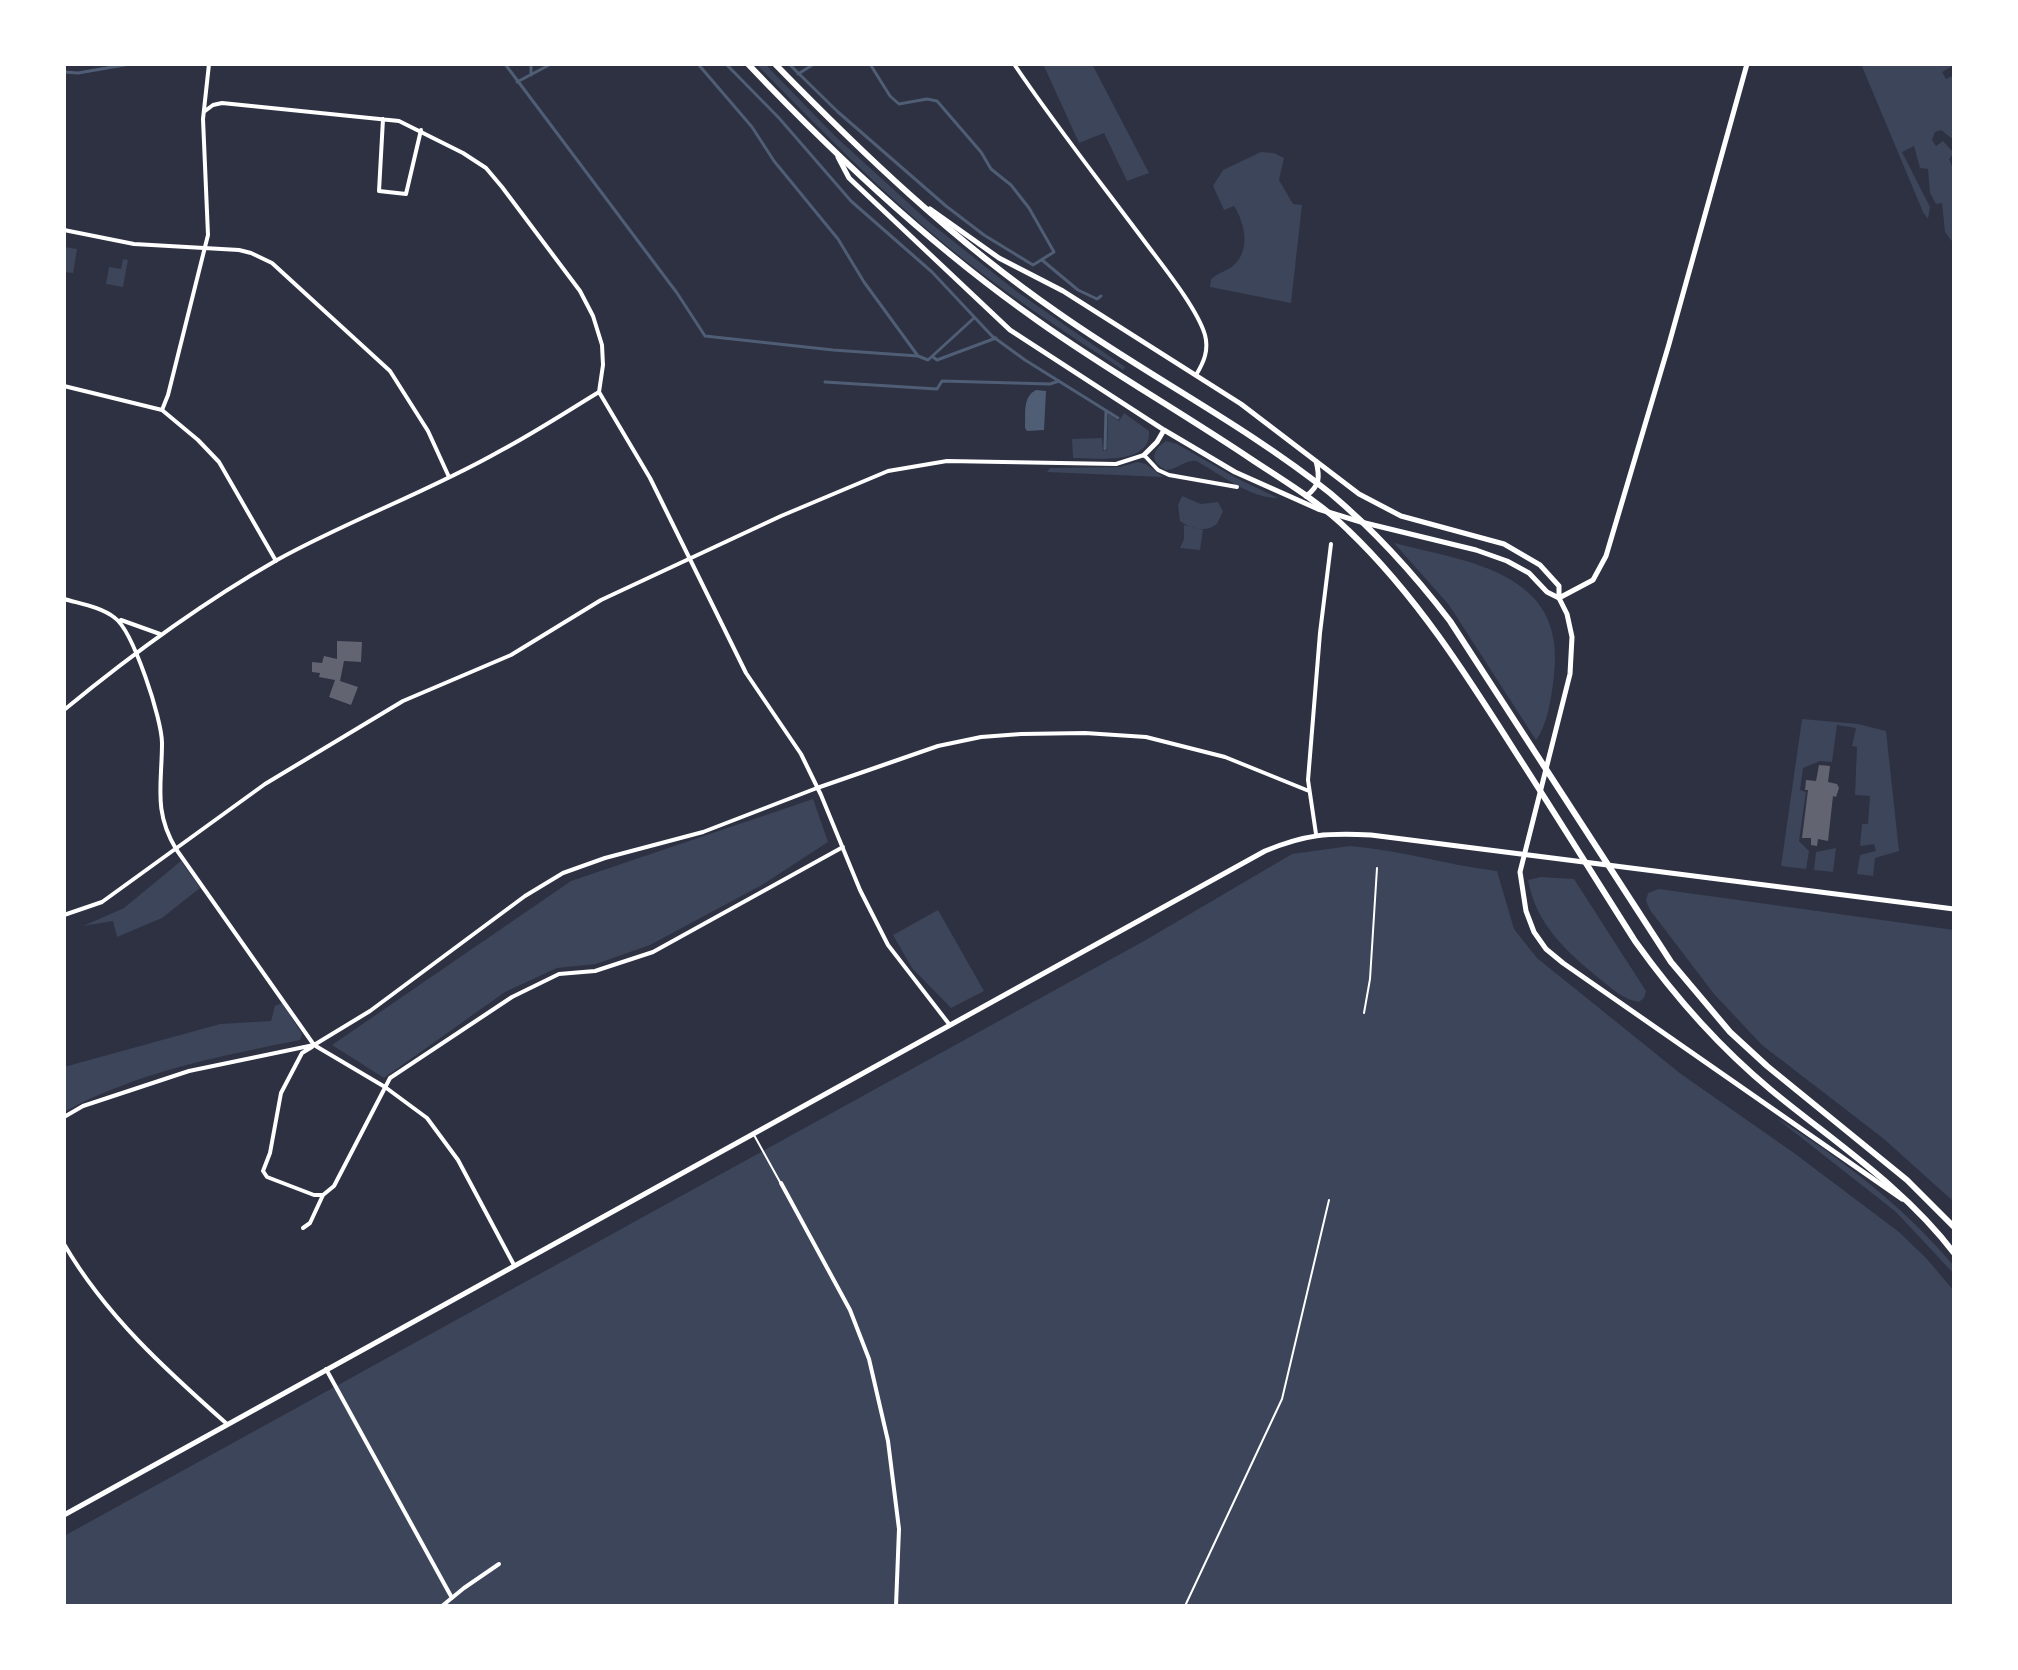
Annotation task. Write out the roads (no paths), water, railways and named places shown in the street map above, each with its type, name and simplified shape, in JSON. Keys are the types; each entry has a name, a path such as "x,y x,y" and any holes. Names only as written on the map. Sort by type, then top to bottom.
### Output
{"main road":[{"path":"748,64 894,209 974,274 1127,381 1197,422 1292,485 1346,528 1376,558 1454,655 1635,941 1692,1015 1731,1055 1913,1206 1954,1253"},
{"path":"775,64 837,128 964,244 1137,366 1256,440 1312,480 1380,538 1421,584 1483,669 1671,962 1730,1032 1767,1066 1866,1145 1954,1226"}],"street":[{"path":"162,410 208,235 203,119 209,64"},
{"path":"1014,64 1173,280 1198,320 1207,348 1196,375"},
{"path":"1559,598 1593,580 1606,556 1747,64"},
{"path":"205,111 222,103 399,121 421,130 486,168 580,291 593,316 602,345 599,392 650,478 741,664 801,754 860,890 888,945 949,1024"},
{"path":"383,119 379,191 406,194 421,130"},
{"path":"837,155 849,178 1010,330 1164,430 1235,472 1298,501 1361,522 1493,555 1519,567 1547,592 1559,598"},
{"path":"905,192 999,258 1063,291 1196,375 1271,425 1359,494 1401,516 1488,538 1518,550 1557,582 1572,637 1570,674 1520,872 1526,911 1534,932 1546,949 1611,997 1913,1206"},
{"path":"64,230 134,244 206,247 251,253 272,263 390,371 428,431 449,477"},
{"path":"64,386 162,410 219,462 276,561"},
{"path":"64,710 160,634 276,561 351,521 499,452 599,392"},
{"path":"64,915 102,902 265,784 403,701 511,655 601,600 691,557 888,471 947,461 1116,464 1144,455 1164,430"},
{"path":"1144,455 1164,473 1237,487"},
{"path":"1298,501 1316,488 1319,475 1316,461"},
{"path":"1316,834 1309,791 1320,633 1331,544"},
{"path":"64,599 160,634"},
{"path":"119,620 136,651 162,734 159,805 167,833 176,849 314,1045 385,1087 427,1118 458,1160 514,1265"},
{"path":"323,1195 314,1195 267,1177 263,1171 270,1153 281,1093 302,1053 370,1011 525,896 563,873 605,858 703,832 938,746 1021,734 1085,733 1146,737 1225,757 1309,791"},
{"path":"64,1515 1265,851 1316,834 1371,835 1954,909"},
{"path":"303,1228 310,1223 323,1195 334,1186 390,1078 512,997 559,974 595,971 653,952 843,847"},
{"path":"64,1117 83,1106 189,1071 314,1045"},
{"path":"781,1183 850,1310 869,1359 888,1441 899,1529 896,1606"},
{"path":"64,1244 121,1325 227,1424"},
{"path":"326,1369 452,1598"},
{"path":"442,1606 499,1564"}],"lane":[{"path":"753,1133 781,1183"}],"waterway":[{"path":"64,72 78,73 130,64"},
{"path":"505,64 677,293 705,336 918,356"},
{"path":"531,64 531,75"},
{"path":"517,82 551,64"},
{"path":"698,64 752,127 774,161 838,239 864,282 918,356 928,360 974,318"},
{"path":"726,64 779,118 851,201 932,272 992,336 1118,418"},
{"path":"789,64 838,112 984,235 1033,265 1054,252 1029,208 1011,185 991,169 981,152 937,101 927,99 899,104 890,96 870,64"},
{"path":"798,74 814,64"},
{"path":"1042,260 1078,290 1097,299 1101,296"},
{"path":"933,357 937,360 996,338"},
{"path":"825,382 937,389 942,381 1050,384 1059,381"},
{"path":"1105,449 1106,411"}]}
